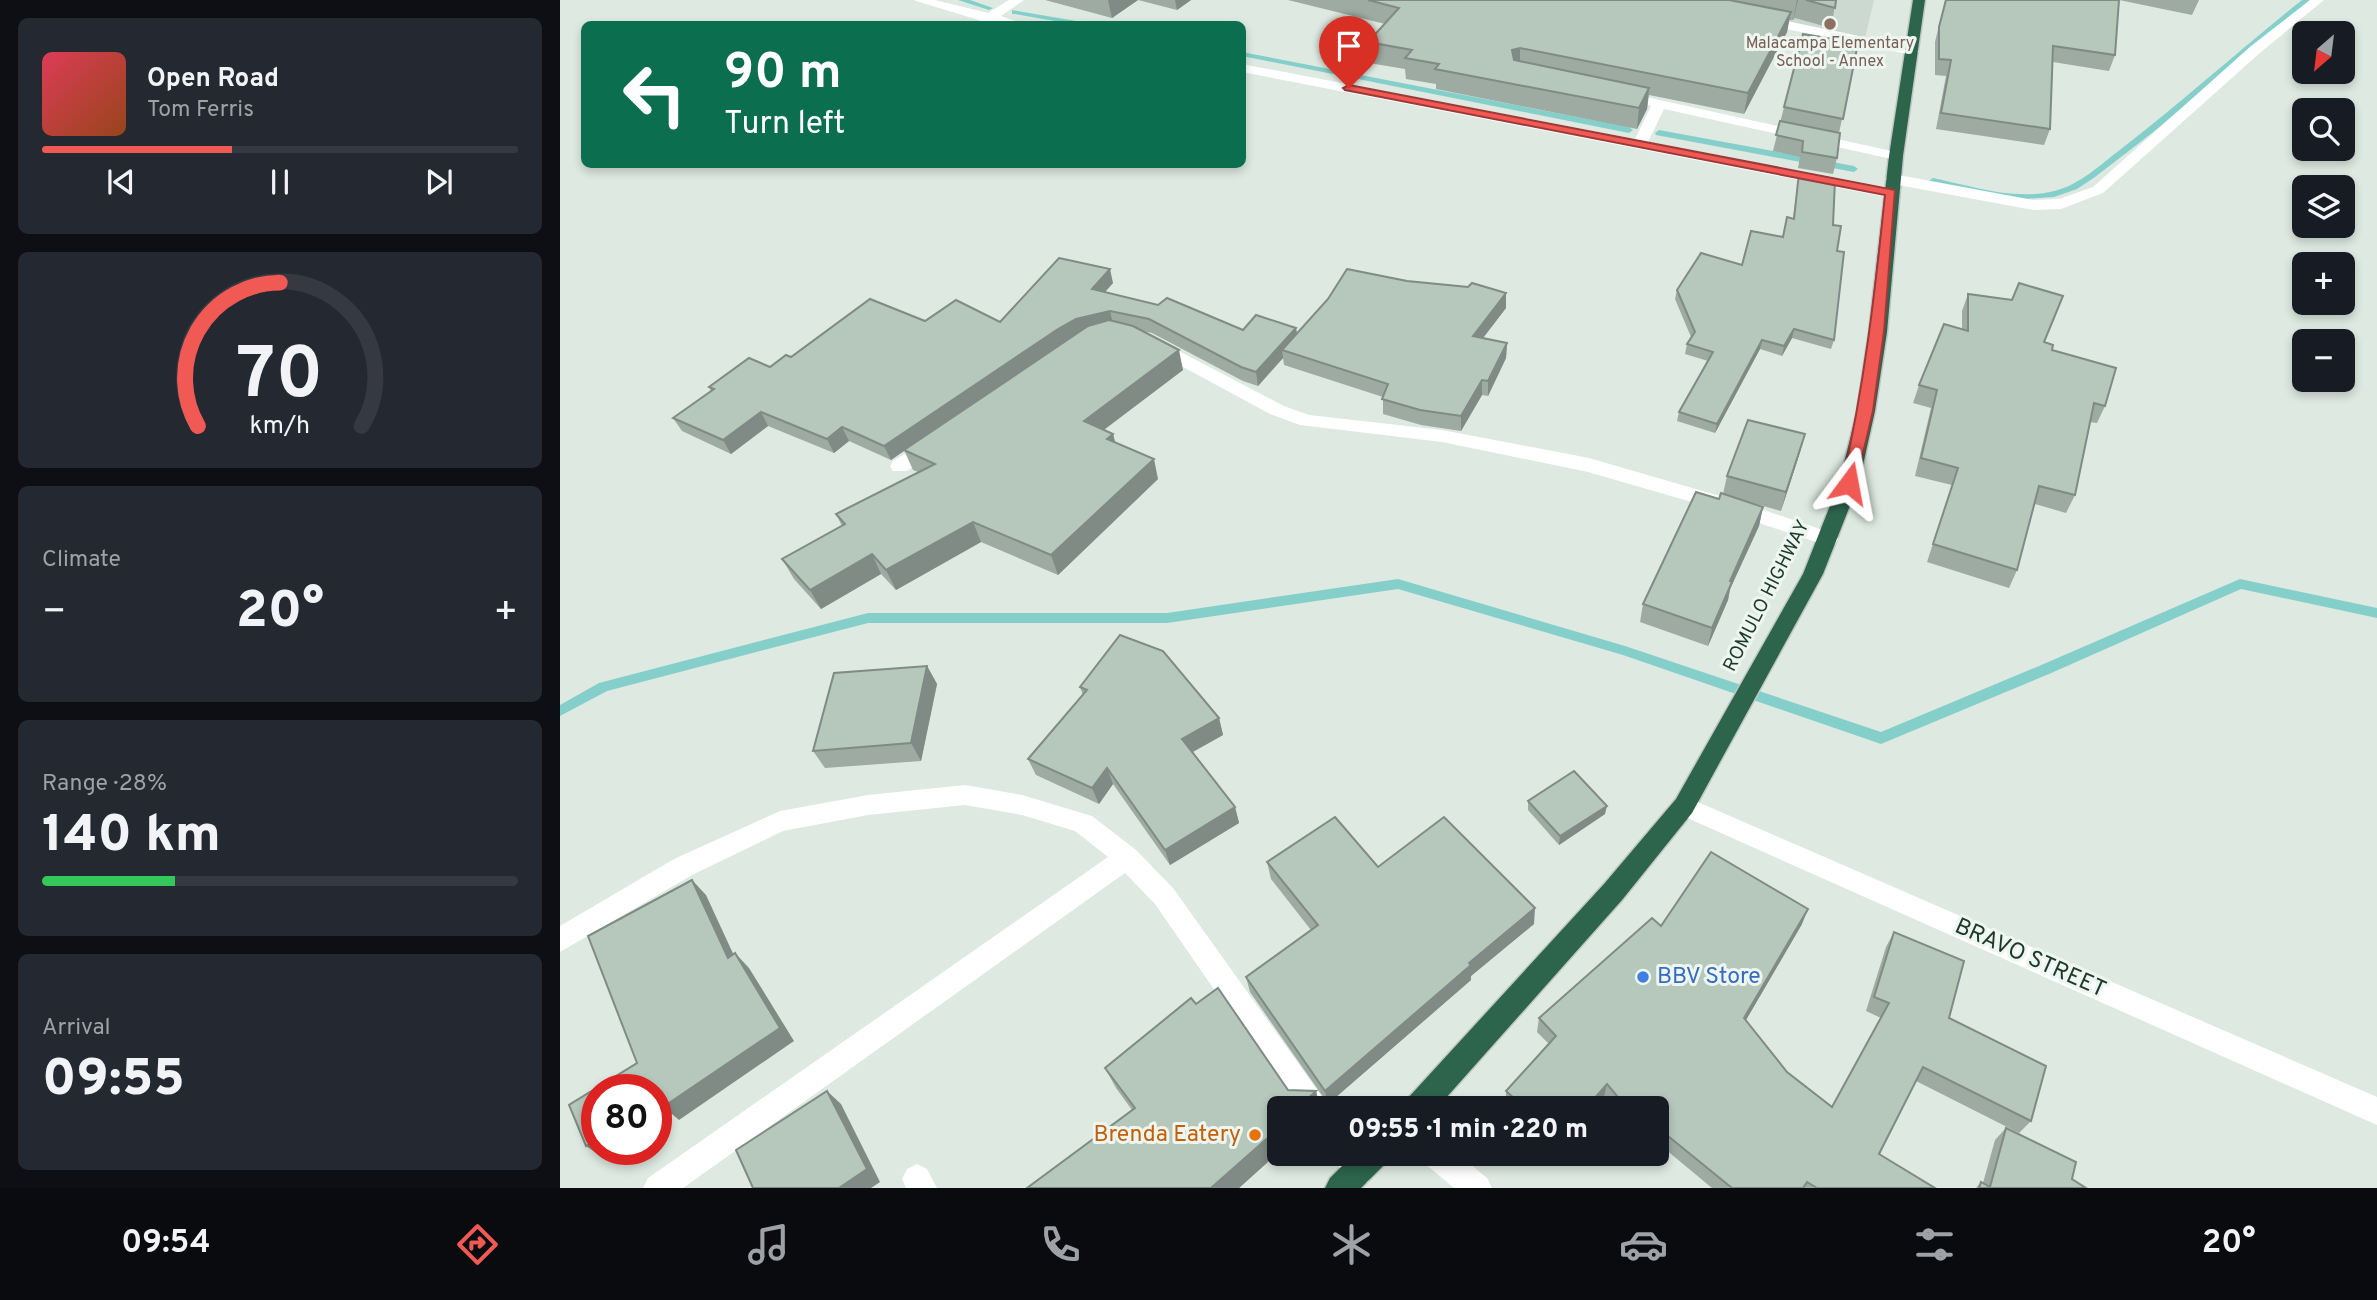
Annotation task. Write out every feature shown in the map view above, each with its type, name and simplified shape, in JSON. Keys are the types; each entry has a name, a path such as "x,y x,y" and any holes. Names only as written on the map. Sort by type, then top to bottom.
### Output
{"highway":[{"name":"ROMULO HIGHWAY","path":"1429,1096 1604,902 1684,806 1813,574 1849,483 1866,411 1878,332 1892,186 1919,0"}],"street":[{"path":"919,0 1000,21"},
{"path":"988,19 1018,0"},
{"path":"1246,69 1640,144 1892,186 2033,205 2061,204 2098,190 2256,49 2318,0"},
{"path":"1753,19 1912,51"},
{"path":"1633,98 1896,156"},
{"path":"1640,144 1659,104"},
{"path":"1134,337 1145,339 1277,410 1307,421 1442,436 1589,465 1730,506 1828,539"},
{"path":"900,466 945,435"},
{"path":"560,940 683,867 780,821 868,805 965,795 1021,806 1083,823 1127,858 1164,896 1305,1096"},
{"name":"BRAVO STREET","path":"1684,806 2377,1111"},
{"path":"658,1188 1127,858"},
{"path":"1450,1166 1477,1188"}],"shaded area":[{"name":"Malacampa Elementary School - Annex","path":"1670,0 1874,0 1865,38"}],"building":[{"path":"1368,0 1729,0 1791,12 1748,93 1520,48 1512,50 1514,60 1649,88 1639,108 1435,69 1439,64 1405,58 1412,50 1368,42 1399,8"},
{"path":"1806,0 1836,0 1835,8"},
{"path":"1946,0 2119,0 2115,55 2053,46 2050,129 1941,113 1951,60 1939,59 1939,27"},
{"path":"1803,34 1858,43 1843,119 1784,107"},
{"path":"1780,121 1840,133 1837,158 1802,152 1803,141 1776,135"},
{"path":"1799,173 1835,180 1833,225 1841,226 1837,251 1844,252 1834,340 1794,329 1784,346 1762,340 1717,424 1679,412 1713,352 1687,344 1695,332 1677,290 1701,253 1742,265 1751,231 1783,237 1787,217 1794,219"},
{"path":"1059,258 1110,269 1092,289 1158,305 1167,298 1243,330 1256,315 1296,328 1256,372 1241,367 1149,319 1110,311 1076,319 884,446 842,427 827,439 761,412 723,440 673,418 714,389 709,387 749,358 770,367 786,355 791,357 870,299 925,321 956,300 1000,322"},
{"path":"1347,269 1407,281 1468,287 1472,283 1506,293 1473,336 1507,343 1488,381 1482,380 1461,416 1420,410 1382,399 1388,384 1282,350 1328,299"},
{"path":"2019,283 2063,296 2044,342 2053,345 2052,350 2116,368 2105,406 2094,403 2075,495 2039,486 2017,570 1933,544 1958,468 1921,458 1937,390 1919,385 1944,324 1968,331 1968,294 2012,300"},
{"path":"1109,320 1133,326 1179,350 1084,421 1113,434 1107,439 1154,459 1051,555 973,522 886,570 872,554 810,590 782,559 845,524 836,514 935,464 904,450 1088,326"},
{"path":"1748,420 1805,434 1786,492 1727,476"},
{"path":"1696,492 1719,499 1721,493 1763,507 1712,628 1643,604"},
{"path":"1120,635 1163,651 1219,718 1182,739 1235,807 1165,850 1107,768 1092,788 1028,759 1087,690 1080,687"},
{"path":"927,666 911,743 813,751 834,673"},
{"path":"1574,771 1607,806 1560,836 1528,801"},
{"path":"1335,817 1378,867 1444,817 1535,908 1325,1091 1246,977 1318,925 1267,862"},
{"path":"1711,852 1808,909 1744,1018 1787,1072 1832,1107 1889,1003 1874,997 1894,932 1964,961 1949,1018 2046,1066 2031,1121 1923,1067 1879,1154 1935,1188 1817,1188 1807,1182 1803,1188 1732,1188 1669,1137 1669,1096 1617,1096 1607,1084 1596,1096 1512,1096 1506,1091 1556,1036 1539,1018 1652,918 1661,926"},
{"path":"692,880 728,958 735,953 780,1028 672,1101 672,1074 619,1074 637,1063 588,936"},
{"path":"1218,988 1288,1090 1316,1091 1310,1096 1267,1096 1267,1139 1211,1188 1027,1188 1135,1108 1105,1068 1191,998 1196,1004"},
{"path":"827,1091 867,1169 839,1188 753,1188 736,1150"},
{"path":"581,1098 581,1134 569,1105"},
{"path":"2006,1128 2076,1162 2072,1179 2086,1188 1979,1188 1981,1182 1990,1187"}],"waterway":[{"path":"962,0 989,8"},
{"path":"1933,181 1994,194 2024,197 2054,194 2074,187 2149,131 2307,0"},
{"path":"1015,12 1065,21"},
{"path":"1246,55 1629,130"},
{"path":"1659,133 1854,169"},
{"path":"560,711 604,687 868,618 1167,618 1398,584 1625,651 1881,738 2240,584 2377,613"}],"place":[{"name":"Malacampa Elementary School - Annex","path":"1830,24"},
{"name":"BBV Store","path":"1643,977"},
{"name":"Brenda Eatery","path":"1255,1135"}],"route":[{"path":"1349,88 1891,193 1878,332 1866,411 1849,483"}]}
